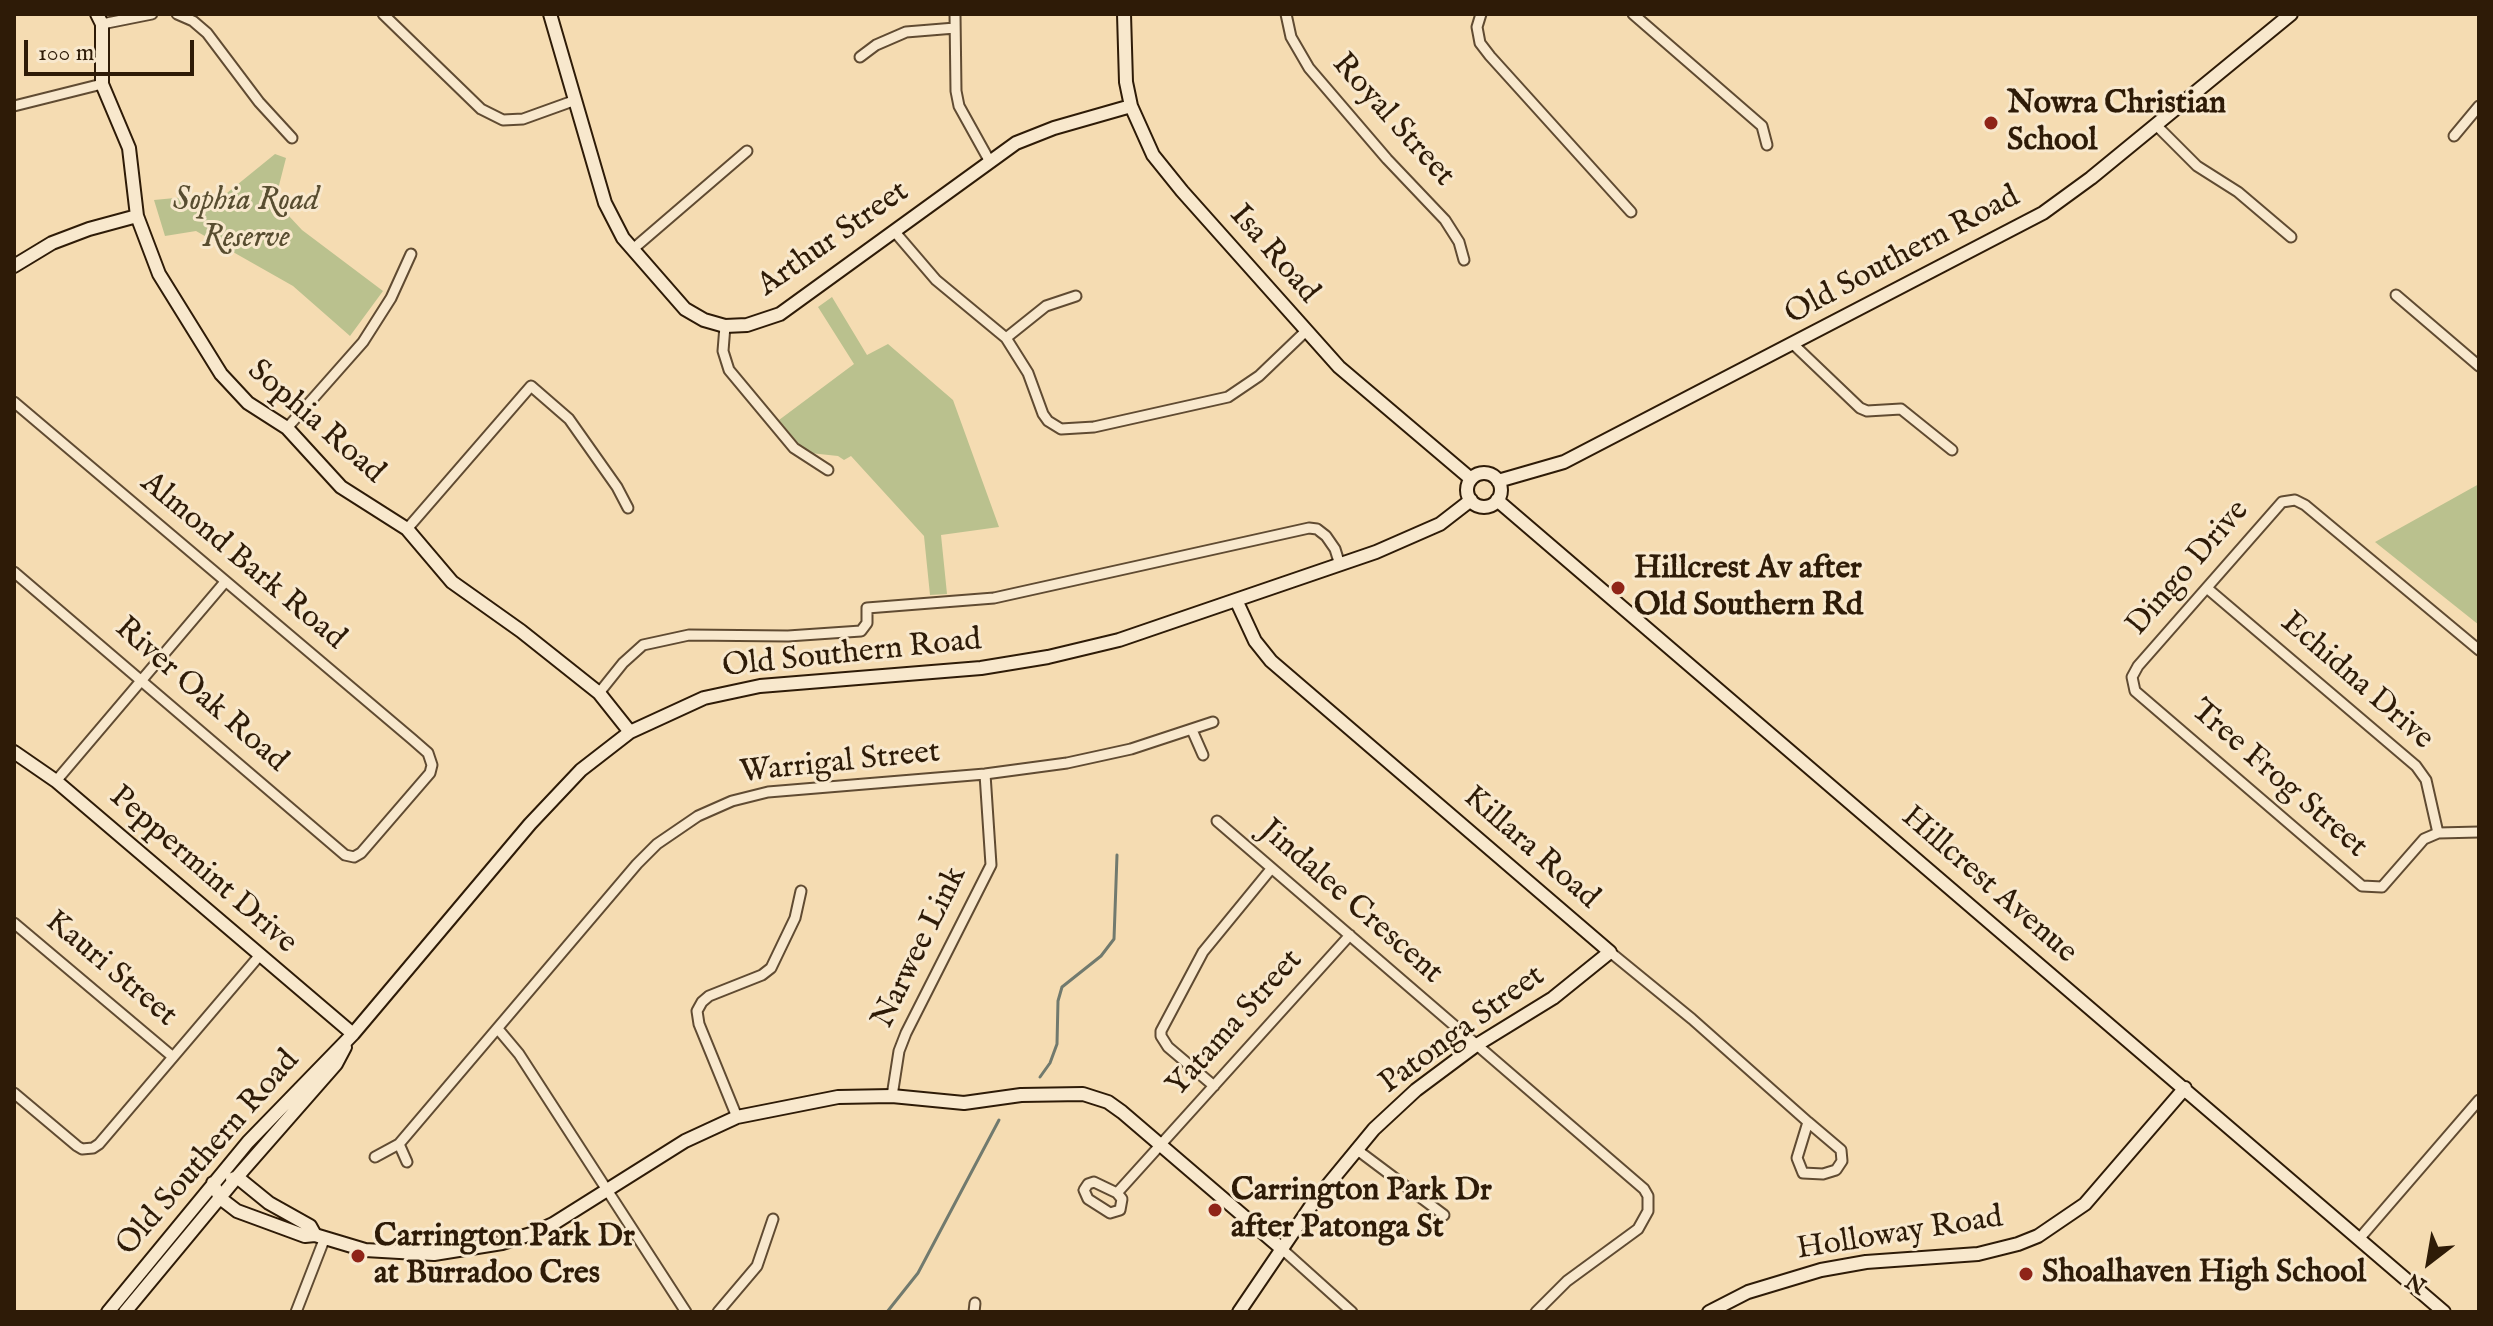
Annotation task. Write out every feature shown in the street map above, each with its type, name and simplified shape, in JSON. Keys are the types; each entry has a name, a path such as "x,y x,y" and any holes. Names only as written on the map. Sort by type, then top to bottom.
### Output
{"street":[{"path":"99,19 152,14"},
{"path":"177,14 193,21 207,33 259,102 292,138"},
{"path":"383,14 481,109 503,120 523,119 573,101"},
{"path":"550,14 605,203 623,238 685,309 704,320 725,326 723,351 729,370 794,448 828,470"},
{"path":"955,14 959,106 989,160"},
{"name":"Isa Road","path":"1124,14 1124,65 1131,106 1153,155 1306,331 1356,382 1471,479"},
{"name":"Royal Street","path":"1286,14 1291,37 1309,68 1387,159 1436,209 1455,236 1464,260"},
{"path":"1481,14 1477,27 1480,43 1485,50 1631,212"},
{"path":"1633,14 1762,126 1767,145"},
{"name":"Old Southern Road","path":"1498,481 1564,462 2043,213 2291,14"},
{"name":"Sophia Road","path":"99,19 102,84 129,148 137,216 159,274 221,374 248,403 287,428 341,487 407,529 445,577 528,636 599,693 630,732"},
{"path":"860,57 876,45 906,32 955,28"},
{"path":"14,106 102,84"},
{"name":"Arthur Street","path":"725,326 747,325 780,314 989,160 1034,135 1131,106"},
{"path":"2454,136 2479,106"},
{"path":"2156,125 2197,166 2238,192 2291,237"},
{"path":"633,249 747,151"},
{"path":"14,266 52,243 137,216"},
{"path":"894,231 936,280 1006,338 1023,362 1048,421 1061,429 1070,431 1228,397 1259,376 1306,331"},
{"path":"287,428 369,334 391,298 411,254"},
{"path":"2396,295 2479,366"},
{"path":"1006,338 1046,306 1076,296"},
{"path":"1793,344 1860,408 1867,411 1901,409 1952,450"},
{"path":"407,529 531,386 569,419 617,487 628,508"},
{"name":"Almond Bark Road","path":"14,402 428,753 432,765 430,773 361,853 354,857"},
{"path":"1485,473 1498,481 1501,491 1497,500 1484,506 1471,500 1467,490 1471,479 1485,473"},
{"name":"Old Southern Road","path":"108,1312 273,1113 353,1034 559,792 600,753 630,732 691,703 729,692 787,683 981,668 1048,657 1119,640 1340,565 1440,524 1471,500"},
{"name":"Hillcrest Avenue","path":"1497,500 2444,1312"},
{"name":"Dingo Drive","path":"2133,681 2138,666 2282,502 2295,500 2305,505 2479,650"},
{"name":"Old Southern Road","path":"599,693 623,663 643,645 689,635 788,636 861,631 867,623 867,608 994,598 1309,528 1317,529 1326,536 1335,549 1340,565"},
{"name":"River Oak Road","path":"14,572 345,855 354,857"},
{"path":"56,781 225,582"},
{"name":"Echidna Drive","path":"2208,589 2416,766 2426,780 2438,833"},
{"name":"Killara Road","path":"1236,600 1255,641 1271,661 1692,1019 1841,1150 1842,1161 1836,1170 1823,1174 1803,1173 1797,1158 1808,1122"},
{"name":"Tree Frog Street","path":"2133,681 2135,691 2362,886 2382,887 2424,839 2438,833"},
{"name":"Warrigal Street","path":"375,1157 399,1144 637,864 657,844 698,816 732,801 768,792 985,774 1110,754 1213,722"},
{"path":"1192,730 1203,755"},
{"name":"Peppermint Drive","path":"14,752 56,781 353,1034"},
{"name":"Narwee Link","path":"892,1096 894,1070 906,1033 991,865 985,774"},
{"name":"Jindalee Crescent","path":"1217,821 1475,1046 1623,1170 1648,1196 1646,1217 1638,1229 1567,1281 1536,1312"},
{"path":"2438,833 2479,832"},
{"path":"1214,1086 1168,1047 1161,1031 1208,945 1271,869"},
{"path":"737,1117 699,1024 697,1011 709,996 762,975 771,968 795,918 801,891"},
{"name":"Kauri Street","path":"14,923 173,1057"},
{"name":"Yatama Street","path":"1117,1193 1350,935"},
{"name":"Patonga Street","path":"1239,1312 1356,1149 1416,1090 1475,1046 1560,993 1610,952"},
{"path":"14,1093 77,1146 93,1148 260,955"},
{"path":"498,1029 512,1044 686,1312"},
{"name":"Old Southern Road","path":"125,1312 336,1064 353,1034"},
{"name":"Holloway Road","path":"1709,1312 1748,1292 1821,1270 1866,1262 1978,1254 2038,1236 2085,1204 2185,1088"},
{"path":"320,1238 310,1226 269,1203 237,1177 213,1183 220,1198 237,1211 305,1236 389,1253 464,1251 531,1234 685,1141 737,1117 816,1099 892,1096 950,1103 1041,1093 1096,1097 1122,1112 1352,1312"},
{"path":"2359,1239 2479,1100"},
{"path":"399,1144 407,1162"},
{"path":"1356,1149 1444,1215"},
{"path":"718,1312 757,1266 773,1219"},
{"path":"296,1312 320,1238"}],"green space":[{"name":"Sophia Road Reserve","path":"275,154 286,158 275,201 302,230 383,291 350,336 293,286 196,231 165,236 154,200 227,193"},
{"path":"832,297 867,355 888,344 953,400 999,527 941,535 947,594 930,595 924,536 851,456 844,460 838,456 810,453 779,420 854,364 818,307"},
{"path":"2479,484 2479,625 2375,542"}],"waterway":[{"path":"1040,1077 1050,1063 1057,1044 1058,1001 1062,987 1101,956 1114,939 1117,855"},
{"path":"887,1312 918,1273 999,1120"}],"place":[{"name":"Nowra Christian School","path":"1991,123"},
{"name":"Hillcrest Av after Old Southern Rd","path":"1618,588"},
{"name":"Carrington Park Dr after Patonga St","path":"1215,1210"},
{"name":"Carrington Park Dr at Burradoo Cres","path":"358,1256"},
{"name":"Shoalhaven High School","path":"2026,1274"}]}
